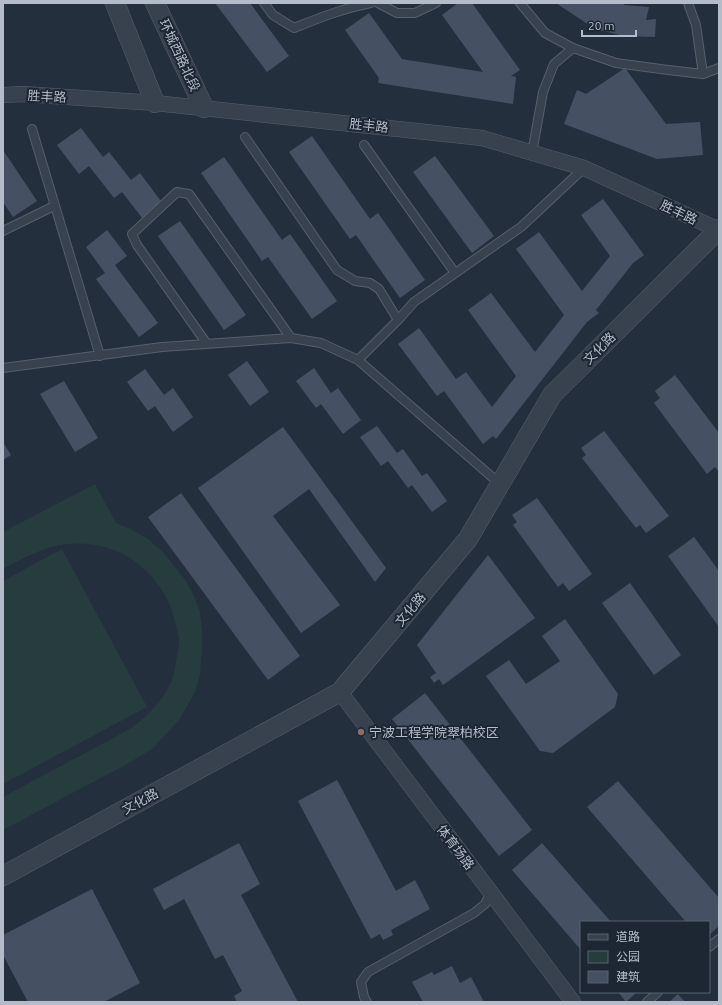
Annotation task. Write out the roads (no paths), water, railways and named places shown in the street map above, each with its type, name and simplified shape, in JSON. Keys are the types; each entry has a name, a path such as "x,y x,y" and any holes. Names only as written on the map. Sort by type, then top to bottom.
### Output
{"street":[{"path":"115,3 155,103"},
{"name":"环城西路北段","path":"155,3 204,108"},
{"name":"胜丰路","path":"3,95 23,94 155,103 482,138 584,168 719,230"},
{"name":"文化路","path":"3,876 340,692 468,539 552,395 719,230"},
{"name":"体育场路","path":"340,692 573,1002"}],"lane":[{"path":"264,3 273,15 294,28 333,12 371,3"},
{"path":"378,3 397,13 415,13 436,3"},
{"path":"520,3 545,33 573,48 616,63 703,74 719,68"},
{"path":"688,3 696,25 703,74"},
{"path":"532,153 543,92 554,64 573,48"},
{"path":"32,130 100,356"},
{"path":"245,137 338,270 354,281 370,283 379,289 398,320"},
{"path":"364,146 455,273"},
{"path":"358,360 414,302 521,227 584,168"},
{"path":"207,344 137,245 132,234 177,192 189,194 291,338"},
{"path":"3,232 54,206"},
{"path":"3,368 162,347 291,338 321,343 358,360 501,484"},
{"path":"367,1002 364,997 361,982 368,972 474,913 485,904 491,893"},
{"path":"710,946 719,939"},
{"path":"647,1002 657,993"}],"place":[{"name":"宁波工程学院翠柏校区","path":"361,732"}]}
